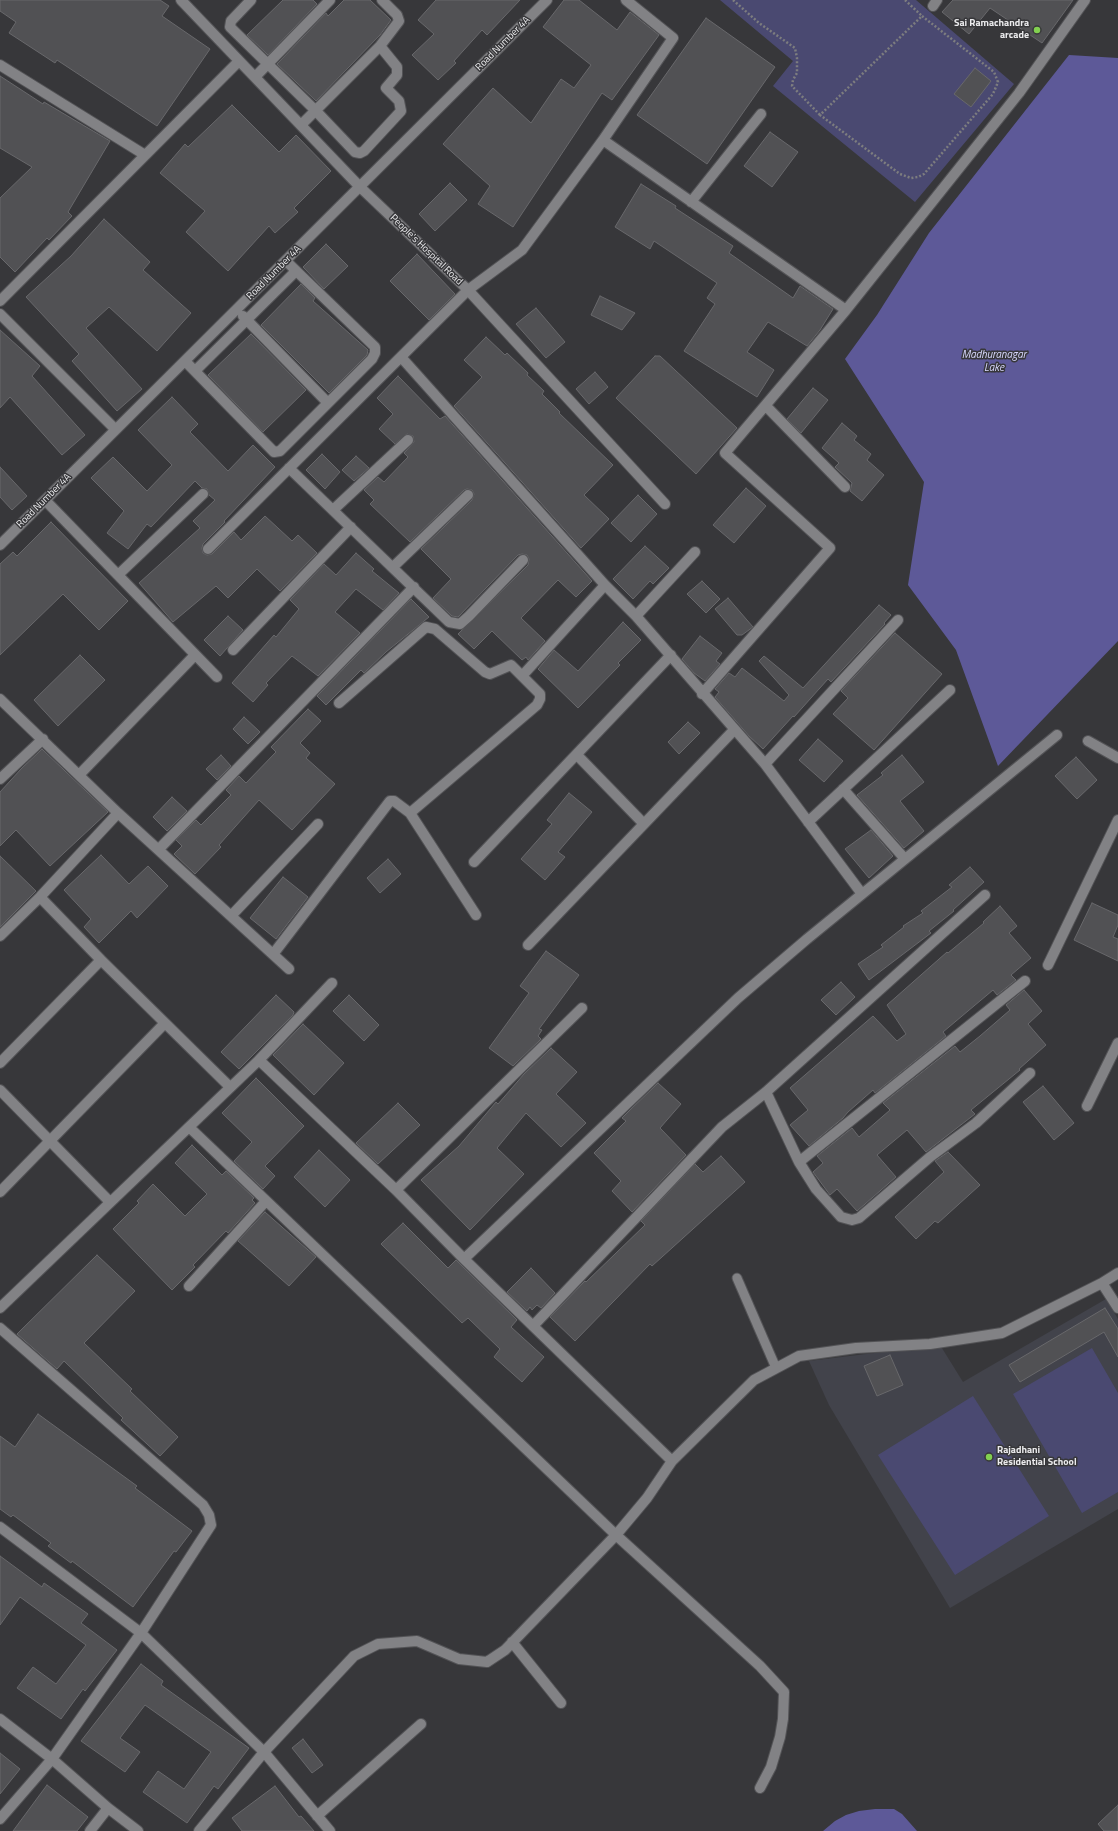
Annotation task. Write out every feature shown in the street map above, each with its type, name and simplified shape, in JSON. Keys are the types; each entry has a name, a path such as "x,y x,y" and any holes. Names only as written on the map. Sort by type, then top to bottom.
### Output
{"street":[{"name":"People's Hospital Road","path":"181,0 360,187 468,290 665,504"},
{"path":"251,0 231,21 230,27 315,110 354,152 360,153 364,151 401,111 399,101 386,88 397,75 397,68 380,46"},
{"path":"255,77 329,0"},
{"path":"301,125 380,46 399,21 397,15 382,0"},
{"name":"Road Number 4A","path":"0,545 547,0"},
{"path":"208,549 468,290 522,250 603,140 673,38 626,0"},
{"path":"702,694 830,548 725,453 846,310 1019,93 1085,0"},
{"path":"0,301 239,61"},
{"path":"0,65 145,155"},
{"path":"691,202 761,114"},
{"path":"603,140 846,310"},
{"path":"185,361 274,452 280,451 376,353 375,347 286,261"},
{"path":"196,372 296,271"},
{"path":"237,309 328,403"},
{"path":"0,314 115,429"},
{"path":"400,357 605,585 636,616 671,655 702,694 765,764 862,894"},
{"path":"766,406 845,487"},
{"path":"333,510 408,440"},
{"path":"289,468 449,622 460,624 523,560"},
{"path":"118,575 203,494"},
{"path":"393,567 468,495"},
{"path":"45,500 217,677"},
{"path":"233,650 351,527"},
{"path":"636,616 695,552"},
{"path":"522,676 605,585"},
{"path":"159,849 414,587"},
{"path":"765,764 898,620"},
{"path":"339,703 426,627 435,629 485,672 490,674 511,664 540,694 540,699 536,705 410,813"},
{"path":"79,775 196,655"},
{"path":"474,862 671,655"},
{"path":"808,822 950,690"},
{"path":"0,698 118,813 274,953 289,969"},
{"path":"528,944 734,730"},
{"path":"464,1259 738,998 862,894 1057,735"},
{"path":"0,778 43,739"},
{"path":"1088,742 1118,758"},
{"path":"577,755 644,824"},
{"path":"843,789 905,859"},
{"path":"274,953 390,801 394,801 410,813 476,915"},
{"path":"0,936 40,897 118,813"},
{"path":"1048,965 1118,820"},
{"path":"231,916 318,824"},
{"path":"533,1326 722,1127 766,1092 985,895"},
{"path":"40,897 101,960 230,1087"},
{"path":"0,1063 101,960"},
{"path":"799,1162 1025,981"},
{"path":"0,1308 259,1060 332,983"},
{"path":"396,1190 582,1008"},
{"path":"0,1192 165,1023"},
{"path":"1087,1106 1118,1043"},
{"path":"259,1060 396,1190 464,1259 672,1461"},
{"path":"766,1092 799,1162 816,1189 841,1217 852,1220 859,1218 930,1157 976,1123 1030,1073"},
{"path":"0,1090 110,1202"},
{"path":"189,1127 616,1535 760,1666 784,1692 783,1719 780,1737 771,1768 760,1788"},
{"path":"189,1286 266,1201"},
{"path":"199,1831 264,1752 354,1656 378,1644 417,1641 459,1659 487,1662 505,1650 616,1535 646,1498 672,1461 754,1380 799,1356 856,1348 930,1344 1002,1333 1102,1283 1118,1273"},
{"path":"1102,1283 1118,1308"},
{"path":"0,1328 203,1505 209,1515 211,1525 141,1632 52,1759 0,1819"},
{"path":"0,1527 141,1632 264,1752 330,1831"},
{"path":"512,1642 561,1703"},
{"path":"0,1719 52,1759 108,1808 138,1831"},
{"path":"317,1816 421,1724"},
{"path":"90,1831 108,1808"}],"lane":[{"path":"737,1278 776,1368"}],"path":[{"path":"732,0 759,23 795,48 797,73 793,80 792,86 820,115 900,174 915,178 924,174 993,94 998,82 994,72 922,16 905,0"},
{"path":"820,115 922,16"}],"shaded area":[{"path":"720,0 916,0 1014,84 915,202 773,86 793,61"},
{"name":"Rajadhani Residential School","path":"1106,1299 1118,1319 1118,1509 950,1608 829,1405 809,1361 940,1345 963,1382"},
{"path":"1092,1348 1118,1393 1118,1492 1082,1513 1013,1394"},
{"path":"973,1396 1049,1516 955,1575 878,1455"}],"water":[{"name":"Madhuranagar Lake","path":"1069,55 1118,58 1118,641 998,766 956,650 908,585 924,482 845,359 877,315 929,233"},
{"path":"894,1809 902,1814 917,1831 823,1831 835,1821 846,1815 859,1811"}],"building":[{"path":"0,0 160,0 169,6 162,16 210,49 157,126 57,60 55,63 9,33 16,22 0,11"},
{"path":"283,0 313,0 317,4 268,55 247,35"},
{"path":"344,0 370,0 391,20 380,35 316,101 277,64 326,13 328,16"},
{"path":"436,0 520,0 487,35 482,30 454,61 456,63 438,80 412,55 434,34 418,20"},
{"path":"564,0 579,0 617,30 630,12 659,35 612,100 602,93 513,227 478,204 490,186 443,144 493,88 531,123 561,79 574,88 591,65 543,27"},
{"path":"953,0 1073,0 1042,43 990,8 969,34 942,12"},
{"path":"706,18 775,67 707,164 637,115"},
{"path":"975,68 991,81 971,107 954,94"},
{"path":"0,76 43,104 44,102 110,141 68,212 72,216 49,240 47,238 15,272 0,257 0,198 32,167 0,148"},
{"path":"232,105 279,152 296,135 331,171 294,208 298,212 275,233 269,226 228,271 186,232 205,211 160,173 185,144 188,147"},
{"path":"770,132 798,152 772,187 744,166"},
{"path":"450,183 467,200 435,231 419,214"},
{"path":"641,184 676,206 675,208 733,246 729,253 793,298 800,286 833,309 820,330 807,346 768,322 747,352 774,370 757,397 684,351 715,304 707,298 717,283 654,241 650,249 615,227"},
{"path":"104,219 150,262 143,270 191,313 157,351 109,307 86,328 142,389 117,411 72,361 79,354 26,297 71,256"},
{"path":"326,244 348,266 324,289 303,267"},
{"path":"417,254 455,294 429,320 390,281"},
{"path":"301,284 315,298 313,301 368,350 367,355 329,393 261,325"},
{"path":"600,296 635,313 622,330 591,315"},
{"path":"536,308 565,342 546,358 516,324"},
{"path":"0,330 40,366 32,376 85,435 62,455 10,397 0,408"},
{"path":"251,334 306,390 263,432 208,375"},
{"path":"486,337 505,355 507,353 528,373 527,375 544,391 542,394 560,412 559,413 613,465 584,495 609,519 581,548 454,406 482,377 464,360"},
{"path":"655,356 660,356 737,428 696,474 616,398"},
{"path":"595,372 608,387 589,404 576,389"},
{"path":"398,376 440,419 445,416 592,581 576,597 558,580 521,618 545,641 528,660 526,657 522,660 492,631 474,649 458,634 528,565 529,559 527,555 518,555 458,617 452,616 433,598 451,579 421,549 472,500 474,494 472,490 464,490 410,542 370,504 374,500 364,490 378,477 384,482 408,457 404,453 414,442 413,436 407,434 395,444 379,429 393,414 377,398"},
{"path":"813,388 828,400 801,433 787,419"},
{"path":"172,397 198,424 190,432 228,471 253,445 275,467 203,544 203,553 207,555 212,554 234,532 241,540 265,516 292,541 298,535 317,553 280,591 257,569 228,598 216,586 173,622 139,583 200,528 193,521 215,500 209,495 207,489 202,488 195,481 151,527 147,524 128,549 107,533 124,511 91,478 113,457 147,491 172,465 138,430"},
{"path":"842,423 857,436 854,440 871,454 867,460 884,475 862,501 850,491 852,483 835,467 839,463 822,448"},
{"path":"322,454 340,472 325,489 306,470"},
{"path":"356,456 369,468 354,481 342,470"},
{"path":"0,467 27,496 12,510 0,497"},
{"path":"746,488 766,506 734,543 713,525"},
{"path":"638,495 657,514 631,542 611,523"},
{"path":"51,522 128,601 99,630 63,594 0,655 0,564 13,552 17,556"},
{"path":"645,546 669,568 653,584 650,581 633,599 613,579"},
{"path":"356,553 374,569 372,571 399,593 383,610 356,589 335,612 360,633 318,676 292,656 266,683 268,685 253,702 232,683 274,635 276,637 299,609 290,600 324,564 336,575"},
{"path":"702,581 720,599 706,613 687,594"},
{"path":"728,598 753,627 742,635 737,635 715,609"},
{"path":"411,599 429,617 386,652 364,673 361,670 326,705 317,696"},
{"path":"879,605 891,615 884,623 885,624 831,682 828,679 763,749 749,736 715,697 719,692 715,689 729,673 735,677 742,668 784,701 789,695 759,661 764,656 803,688"},
{"path":"228,616 243,630 220,656 204,640"},
{"path":"623,622 641,640 618,663 620,665 578,708 538,669 554,650 578,671"},
{"path":"895,633 942,674 874,750 833,714 848,698 841,691"},
{"path":"700,636 722,653 716,661 720,664 705,681 694,673 682,659"},
{"path":"80,655 105,680 58,726 34,700"},
{"path":"308,709 321,721 300,743 310,753 306,758 335,784 292,830 259,800 219,845 221,847 195,874 174,854 182,846 176,840 196,820 201,825 231,795 226,790 239,776 246,783 276,752 271,747"},
{"path":"244,717 260,732 248,744 233,729"},
{"path":"688,722 700,733 679,754 668,742"},
{"path":"818,739 843,761 824,782 799,760"},
{"path":"42,749 108,812 50,866 16,830 0,846 0,792"},
{"path":"221,755 231,766 217,780 206,769"},
{"path":"902,755 924,782 900,801 924,831 904,848 857,795 883,775 881,773"},
{"path":"1076,757 1097,780 1077,799 1055,776"},
{"path":"569,793 592,812 558,852 565,857 545,880 521,859 552,824 547,820"},
{"path":"172,797 187,811 167,831 153,817"},
{"path":"871,830 893,856 869,878 845,849"},
{"path":"101,855 129,884 148,866 168,886 137,918 131,911 99,943 84,927 91,919 64,890"},
{"path":"0,856 36,891 0,927"},
{"path":"388,859 401,874 380,893 367,878"},
{"path":"970,867 984,882 953,910 954,911 929,931 931,933 869,980 858,964 883,947 881,945 904,927 903,926 923,913 921,911 952,887 949,885"},
{"path":"283,877 308,897 276,939 250,918"},
{"path":"1092,903 1118,915 1118,925 1113,937 1118,939 1118,961 1074,940"},
{"path":"1000,906 1017,926 1009,933 1031,958 1011,975 1016,980 997,995 993,990 943,1032 946,1036 875,1093 873,1090 843,1118 809,1146 790,1125 808,1110 790,1088 873,1016 897,1041 906,1034 887,1005 947,952 948,953 984,923 983,922"},
{"path":"546,951 579,975 539,1029 542,1030 538,1036 541,1039 513,1066 489,1048 529,993 520,986"},
{"path":"841,982 855,997 836,1015 821,1000"},
{"path":"1024,990 1042,1011 1028,1024 1046,1045 1019,1069 1020,1070 971,1110 975,1114 926,1152 907,1130 877,1155 896,1177 857,1211 837,1189 830,1195 813,1172 823,1163 817,1156 852,1128 859,1137 890,1110 883,1103 955,1046 960,1052 980,1036 1010,1010 1006,1005"},
{"path":"276,995 294,1012 293,1015 239,1069 221,1052"},
{"path":"349,995 379,1025 364,1041 333,1011"},
{"path":"303,1024 344,1063 314,1095 273,1055"},
{"path":"551,1048 577,1072 556,1094 586,1123 561,1147 526,1113 497,1148 524,1174 470,1230 421,1180 459,1146 496,1102 498,1104 524,1074"},
{"path":"256,1078 304,1126 265,1166 275,1176 263,1189 234,1161 252,1142 222,1113"},
{"path":"658,1083 681,1104 660,1128 686,1155 632,1212 612,1191 621,1181 594,1153 626,1121 622,1118"},
{"path":"1043,1086 1074,1123 1054,1140 1023,1102"},
{"path":"398,1103 420,1125 378,1164 356,1143"},
{"path":"192,1145 222,1175 226,1171 254,1198 252,1200 255,1203 228,1233 226,1231 193,1265 195,1267 172,1290 113,1229 139,1203 137,1201 153,1184 185,1216 207,1194 175,1163"},
{"path":"319,1150 350,1180 325,1207 294,1177"},
{"path":"948,1152 980,1185 938,1223 935,1221 916,1239 895,1217 944,1172 935,1161"},
{"path":"721,1156 745,1182 652,1266 650,1264 575,1341 550,1317 585,1281 586,1282 645,1225 641,1221 695,1164 703,1172"},
{"path":"265,1212 316,1257 289,1286 238,1241"},
{"path":"403,1223 448,1268 456,1260 517,1320 511,1327 544,1357 522,1382 494,1357 500,1349 468,1318 462,1323 381,1244"},
{"path":"97,1255 135,1291 84,1343 132,1389 130,1391 178,1437 160,1456 121,1420 123,1418 64,1361 57,1369 17,1334"},
{"path":"531,1268 555,1293 541,1308 537,1305 532,1310 530,1307 527,1311 507,1292"},
{"path":"1105,1308 1118,1329 1118,1357 1104,1332 1020,1382 1009,1365"},
{"path":"890,1355 903,1385 877,1396 864,1366"},
{"path":"38,1414 137,1486 135,1488 192,1531 176,1552 174,1551 133,1607 72,1561 71,1563 48,1546 51,1543 13,1515 11,1517 0,1509 0,1436 15,1447"},
{"path":"0,1556 42,1587 44,1583 88,1614 81,1623 117,1650 85,1691 83,1689 61,1719 17,1688 33,1667 56,1684 86,1645 20,1597 0,1625"},
{"path":"141,1664 163,1681 161,1685 249,1748 218,1789 214,1786 187,1823 143,1792 158,1771 184,1789 211,1752 145,1705 120,1738 140,1752 125,1772 81,1741"},
{"path":"303,1739 323,1765 312,1773 292,1748"},
{"path":"0,1753 20,1769 0,1794"},
{"path":"47,1785 88,1817 77,1831 13,1831"},
{"path":"275,1786 299,1817 301,1816 314,1831 242,1831 232,1818"},
{"path":"1118,1805 1118,1831 1104,1831 1098,1824"}],"place":[{"name":"Sai Ramachandra arcade","path":"1037,30"},
{"name":"Rajadhani Residential School","path":"989,1457"}]}
